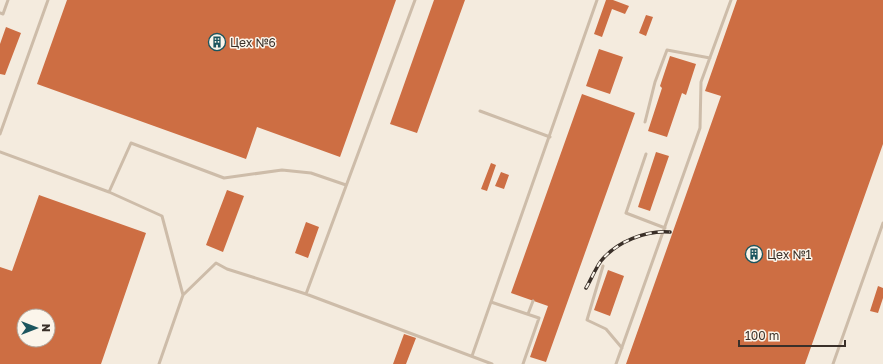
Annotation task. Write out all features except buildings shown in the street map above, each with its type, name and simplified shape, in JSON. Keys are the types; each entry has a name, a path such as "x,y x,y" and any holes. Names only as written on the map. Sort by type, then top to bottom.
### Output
{"lane":[{"path":"0,13 3,14 8,0"},
{"path":"0,134 48,0"},
{"path":"306,294 415,0"},
{"path":"472,356 597,0"},
{"path":"616,364 700,128 700,82 731,0"},
{"path":"645,122 655,82 667,50 710,58"},
{"path":"480,111 550,137"},
{"path":"109,192 131,143 224,178 282,170 311,173 346,185"},
{"path":"0,152 109,192 162,216 183,295"},
{"path":"646,154 626,213 665,228"},
{"path":"833,364 881,235 883,223"},
{"path":"158,364 183,295 216,263 227,269 306,294 492,364"},
{"path":"603,266 587,320 606,329 622,348"},
{"path":"528,314 533,301"},
{"path":"491,302 539,318 523,364"}],"railway":[{"path":"586,288 601,261 615,248 642,235 670,232"}],"place":[{"name":"Цех №6","path":"217,42"},
{"name":"Цех №1","path":"754,254"}]}
